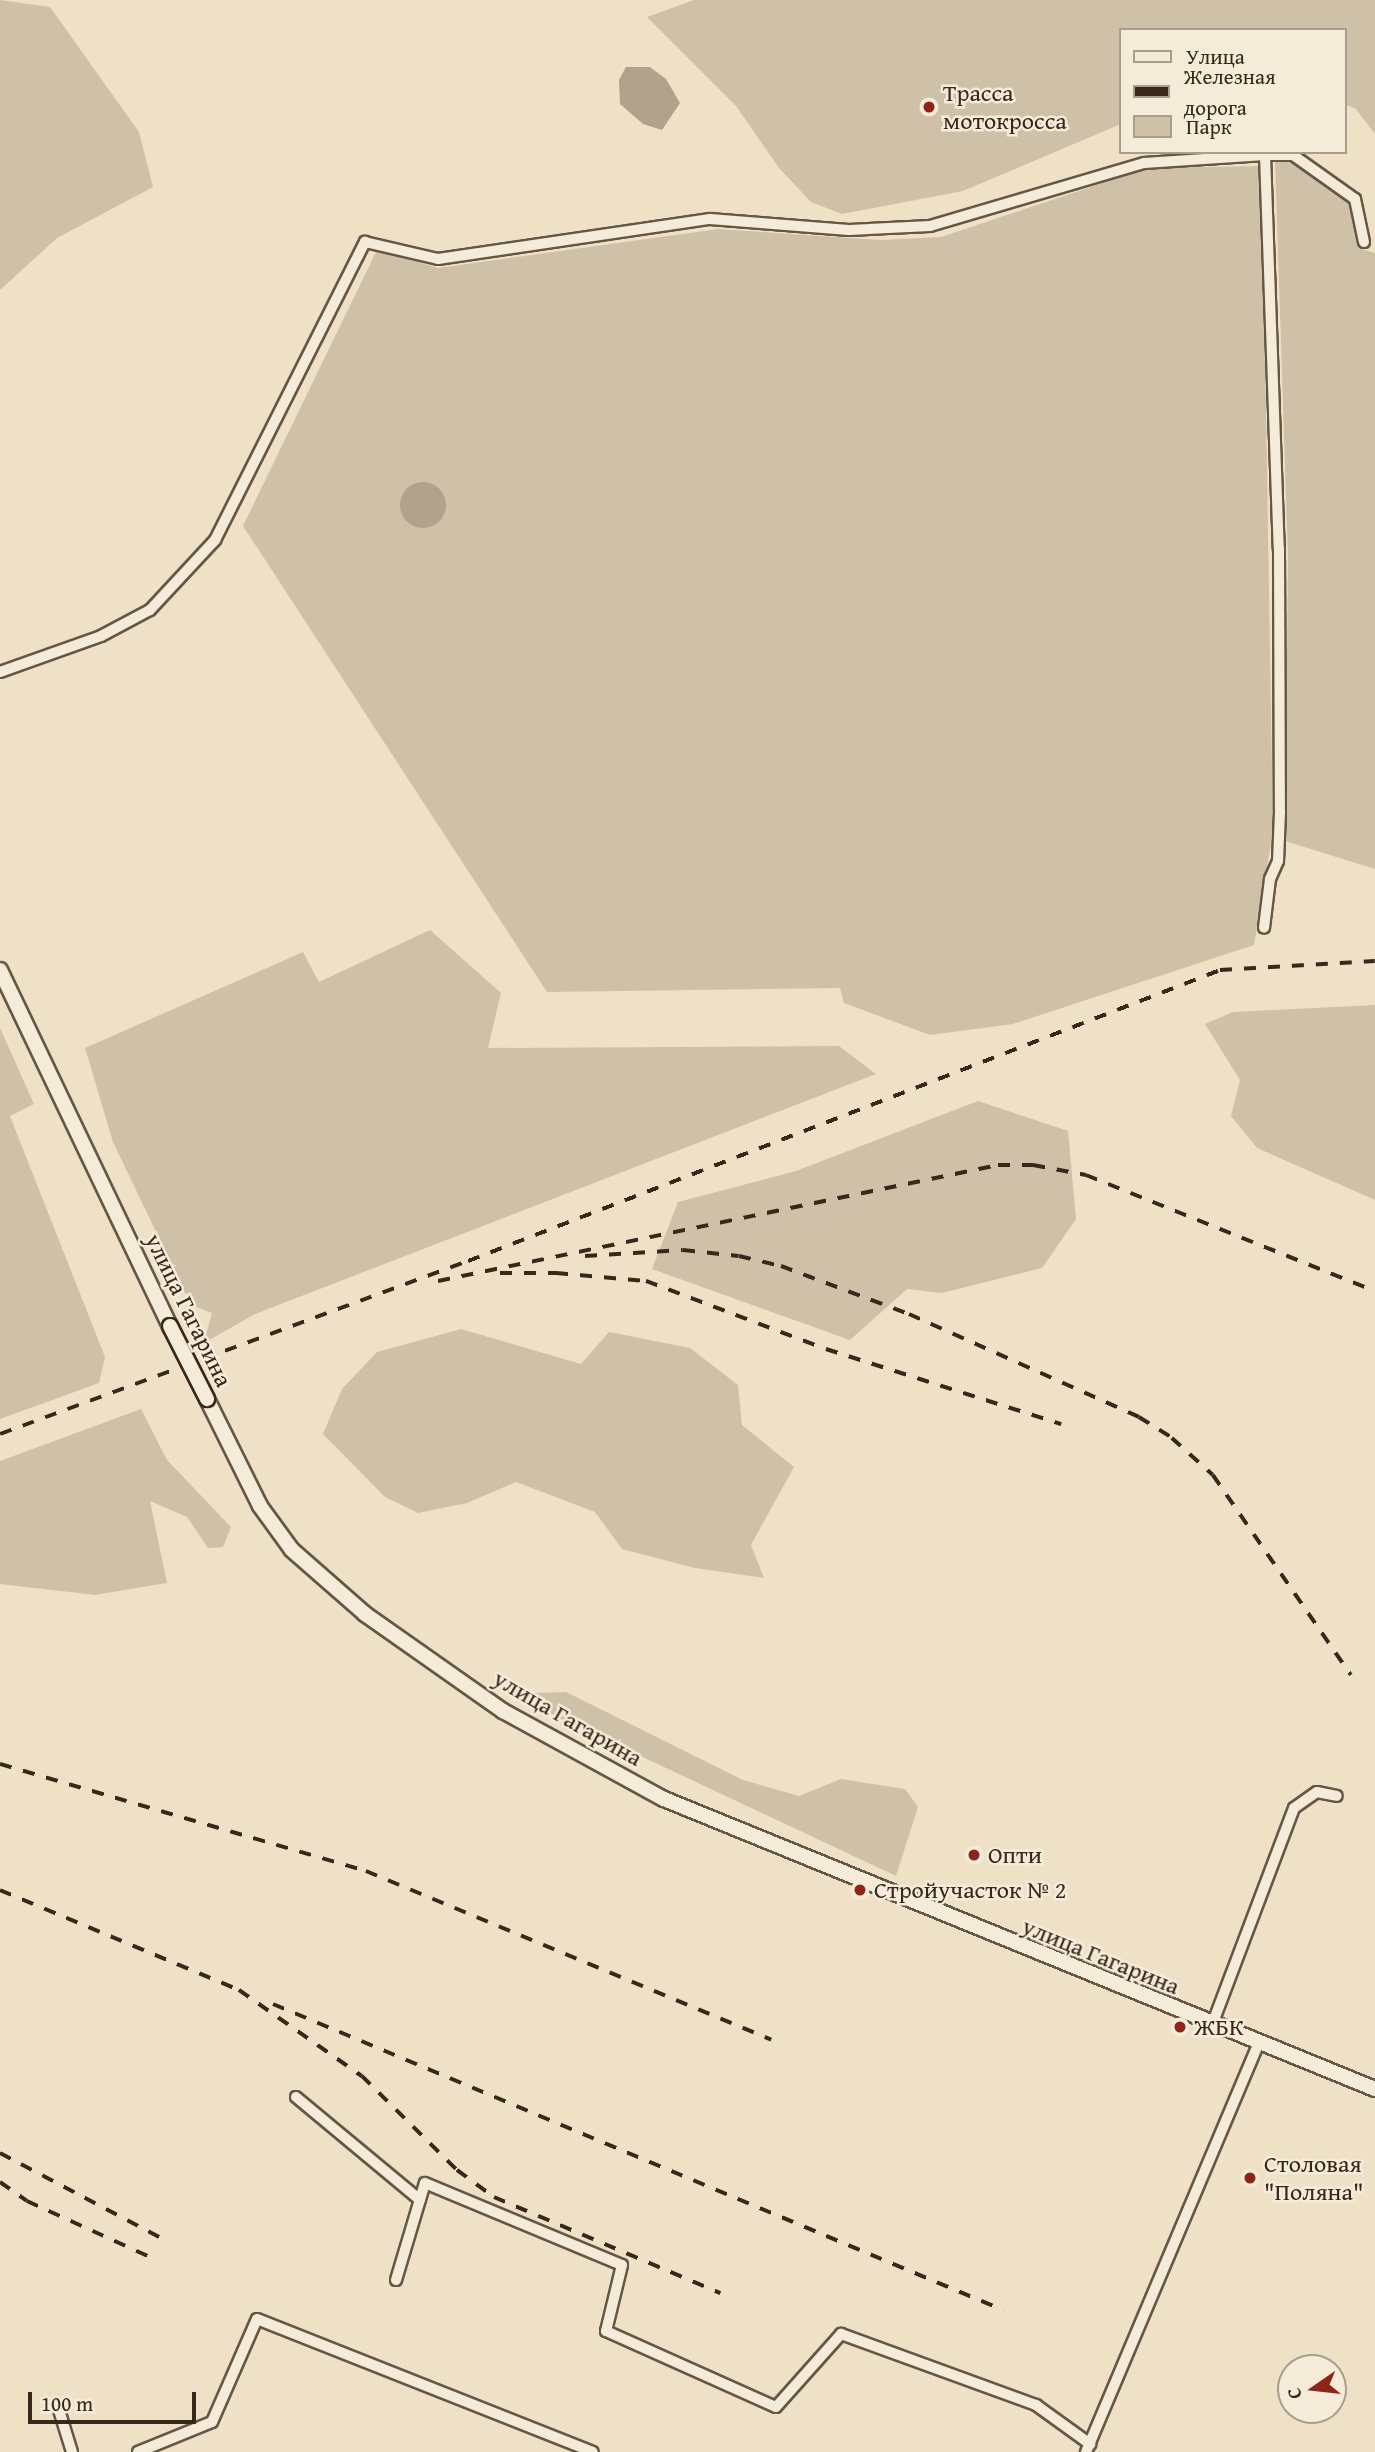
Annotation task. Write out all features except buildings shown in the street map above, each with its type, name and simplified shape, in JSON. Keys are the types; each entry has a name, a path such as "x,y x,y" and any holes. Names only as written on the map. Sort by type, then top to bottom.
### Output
{"main road":[{"name":"улица Гагарина","path":"0,970 170,1326 260,1506 292,1550 365,1614 503,1711 664,1799 1258,2044 1375,2089"}],"street":[{"path":"1264,928 1270,879 1278,861 1280,812 1279,549 1265,155"},
{"path":"0,672 101,636 150,610 215,540 365,242 438,259 710,219 849,230 930,226 1144,163 1293,155 1355,199 1364,242"},
{"path":"1212,2025 1294,1808 1317,1792 1336,1796"},
{"path":"396,2280 425,2183 622,2265 606,2331 776,2407 841,2334 1036,2405 1088,2448 1258,2044"},
{"path":"296,2097 420,2200"},
{"path":"138,2452 212,2422 257,2319 593,2452"},
{"path":"59,2410 72,2452"}],"green space":[{"path":"0,0 50,7 139,132 153,187 57,238 0,290"},
{"name":"Трасса мотокросса","path":"694,0 1375,0 1375,134 1355,108 1347,106 1347,28 1120,28 1120,124 963,191 842,214 811,202 779,168 736,106 647,17"},
{"path":"1275,160 1302,164 1354,208 1358,248 1375,253 1375,869 1285,841 1288,558"},
{"path":"1262,166 1273,831 1254,945 1013,1024 930,1035 844,1003 840,988 547,992 243,526 377,250 438,268 718,229 881,240 941,237 1148,168"},
{"path":"430,930 501,993 488,1048 839,1046 876,1074 255,1314 204,1343 212,1313 191,1305 113,1142 85,1048 303,952 319,982"},
{"path":"1375,1005 1375,1200 1257,1148 1231,1116 1240,1080 1205,1024 1233,1012"},
{"path":"0,1028 34,1104 10,1116 105,1357 99,1383 0,1419"},
{"path":"978,1101 1068,1131 1076,1219 1042,1268 942,1293 907,1289 850,1340 652,1269 678,1202 796,1171"},
{"path":"461,1329 581,1364 609,1332 690,1348 738,1385 742,1425 794,1467 751,1545 764,1578 695,1568 622,1549 595,1512 516,1482 467,1503 418,1513 385,1497 323,1434 342,1389 377,1352"},
{"path":"141,1409 167,1460 231,1527 223,1547 208,1548 187,1517 150,1501 167,1583 95,1595 0,1584 0,1461"},
{"path":"566,1692 743,1780 799,1796 841,1779 905,1789 918,1807 896,1876 532,1705 532,1693"}],"shaded area":[{"path":"626,67 650,67 666,79 680,103 662,130 643,124 620,104 619,80"},
{"path":"423,482 439,489 446,505 439,521 423,528 407,521 400,505 407,489"}],"railway":[{"path":"0,1434 468,1261 1220,970 1375,961"},
{"path":"438,1281 998,1165 1033,1165 1086,1175 1375,1291"},
{"path":"585,1256 683,1250 739,1256 781,1266 909,1314 1139,1417 1172,1438 1213,1475 1351,1675"},
{"path":"500,1273 556,1273 646,1281 826,1349 1061,1424"},
{"path":"0,1764 366,1871 771,2040"},
{"path":"0,1890 239,1990 362,2076 457,2170 494,2197 720,2293"},
{"path":"273,2004 1003,2310"},
{"path":"0,2153 165,2240"},
{"path":"0,2182 27,2201 152,2258"}],"place":[{"name":"Трасса мотокросса","path":"929,107"},
{"name":"Опти","path":"974,1855"},
{"name":"Стройучасток № 2","path":"860,1890"},
{"name":"ЖБК","path":"1180,2027"},
{"name":"Столовая \"Поляна\"","path":"1250,2178"}]}
